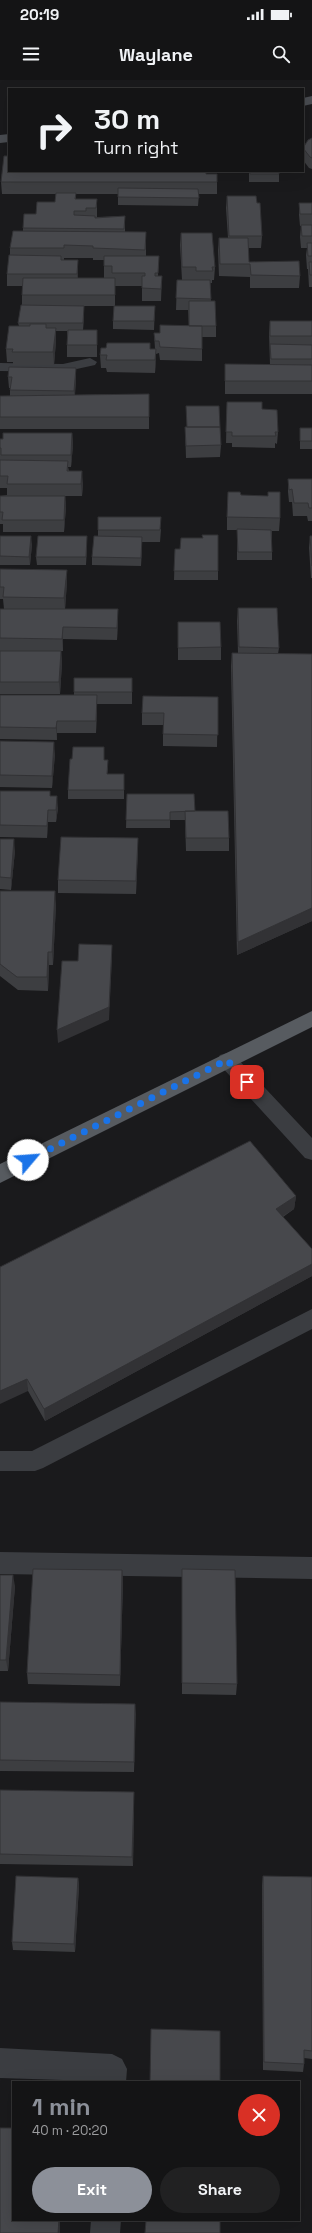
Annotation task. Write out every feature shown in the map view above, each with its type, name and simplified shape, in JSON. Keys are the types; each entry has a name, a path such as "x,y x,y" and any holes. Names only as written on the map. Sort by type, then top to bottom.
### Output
{"main road":[{"path":"0,1174 312,1018"}],"lane":[{"path":"0,368 63,368 90,362"},
{"path":"227,1060 312,1152"},
{"path":"0,1461 35,1461 312,1318"},
{"path":"0,1563 312,1568"},
{"path":"0,2063 112,2069 111,2081"},
{"path":"105,2233 106,2221"}],"building":[{"path":"312,138 312,158 304,149 308,140"},
{"path":"4,156 8,156 8,172 206,172 206,174 217,174 217,182 1,182"},
{"path":"250,172 279,172 279,174 250,174"},
{"path":"118,188 198,189 199,198 118,197"},
{"path":"56,193 76,193 75,199 97,199 96,208 86,208 86,211 74,211 74,215 95,216 95,218 125,216 124,229 23,228 24,214 36,214 37,202 55,202"},
{"path":"227,196 256,196 257,203 260,203 262,236 229,236"},
{"path":"299,203 312,203 312,214 300,214"},
{"path":"301,225 312,225 312,236 302,236"},
{"path":"13,231 146,232 145,250 93,248 93,246 64,245 64,248 10,248"},
{"path":"181,233 212,233 215,267 212,267 213,271 196,271 196,267 182,267"},
{"path":"219,238 248,238 249,262 299,261 300,276 251,275 250,264 220,264"},
{"path":"307,243 312,243 312,256 308,256"},
{"path":"9,255 61,256 61,260 78,260 77,274 7,274"},
{"path":"104,256 159,256 158,273 155,273 155,276 162,276 161,289 142,288 142,276 145,276 145,273 112,273 112,266 104,266"},
{"path":"309,262 312,262 312,275 310,275"},
{"path":"23,278 115,278 115,295 22,295"},
{"path":"177,280 210,280 211,299 176,298"},
{"path":"189,301 215,301 216,326 189,326"},
{"path":"21,305 84,306 83,323 18,323"},
{"path":"114,306 155,306 154,321 113,321"},
{"path":"270,321 312,321 312,336 270,336"},
{"path":"30,324 46,324 46,328 56,328 53,352 12,352 13,349 6,349 9,326 30,326"},
{"path":"160,325 202,326 202,349 160,347 159,341 155,341 154,333 160,333"},
{"path":"68,330 97,330 97,345 67,345"},
{"path":"107,343 150,343 150,349 156,349 155,360 106,360 107,355 100,355 101,348 106,348"},
{"path":"270,344 312,345 312,359 271,359"},
{"path":"225,364 312,365 312,381 225,381"},
{"path":"9,367 76,368 74,391 10,390 12,377 8,377"},
{"path":"149,394 149,417 0,417 0,396"},
{"path":"227,402 262,402 262,409 277,410 278,432 275,432 276,436 232,436 232,432 226,432"},
{"path":"186,406 219,406 220,427 187,427"},
{"path":"185,427 220,427 221,445 186,446"},
{"path":"300,428 312,428 312,441 300,441"},
{"path":"3,433 72,433 71,455 1,455 0,439 3,439"},
{"path":"0,460 68,461 67,471 82,471 81,484 7,484 8,476 0,476"},
{"path":"288,479 312,479 312,508 309,508 308,503 294,503 292,489 289,490"},
{"path":"228,492 240,492 241,495 268,496 268,492 280,492 280,518 227,517"},
{"path":"0,496 65,496 64,520 2,520 3,512 0,512"},
{"path":"98,517 161,517 160,530 98,530"},
{"path":"237,529 271,530 272,552 238,552"},
{"path":"202,535 218,535 218,571 174,571 175,549 180,549 181,538 203,538"},
{"path":"0,536 31,536 29,557 0,556"},
{"path":"38,536 87,536 86,557 36,557"},
{"path":"94,536 142,537 141,558 92,557"},
{"path":"310,536 312,536 312,566"},
{"path":"0,569 67,570 64,598 3,597 4,587 0,587"},
{"path":"238,608 277,608 279,648 239,647"},
{"path":"0,609 118,609 117,628 63,627 62,639 0,638"},
{"path":"178,622 220,622 221,647 178,648"},
{"path":"0,651 61,651 59,682 0,682"},
{"path":"232,653 312,654 312,908 238,942"},
{"path":"74,678 132,678 132,692 74,692"},
{"path":"0,695 97,695 96,721 57,721 56,728 0,727"},
{"path":"143,696 218,697 218,735 163,734 164,713 142,713"},
{"path":"0,741 54,742 52,776 0,775"},
{"path":"73,747 104,747 104,760 108,760 107,774 124,774 124,790 68,790 70,759 72,759"},
{"path":"0,791 50,791 50,796 57,796 56,810 48,810 47,826 0,825"},
{"path":"127,794 194,794 195,811 170,812 170,820 126,820"},
{"path":"185,811 228,811 229,838 186,838"},
{"path":"61,837 138,838 136,881 58,880"},
{"path":"0,839 14,839 11,878 0,877"},
{"path":"0,891 55,891 52,952 48,952 47,977 17,977 0,964"},
{"path":"79,944 112,945 109,1007 57,1030 62,961 78,961"},
{"path":"250,1141 296,1196 276,1209 312,1249 312,1264 44,1409 27,1379 0,1391 0,1267"},
{"path":"33,1569 122,1570 120,1675 27,1673"},
{"path":"182,1569 235,1570 237,1684 182,1683"},
{"path":"0,1575 13,1575 6,1660 0,1660"},
{"path":"0,1702 135,1704 134,1762 0,1760"},
{"path":"0,1790 134,1792 132,1857 0,1854"},
{"path":"16,1876 78,1878 74,1944 12,1942"},
{"path":"263,1876 312,1877 312,2051 304,2050 304,2064 264,2062"},
{"path":"151,2029 220,2031 220,2081 150,2081"},
{"path":"0,2128 12,2128 12,2221 59,2221 58,2233 0,2233"},
{"path":"146,2221 220,2221 220,2233 145,2233"}],"route":[{"path":"28,1160 227,1060 247,1082"}]}
